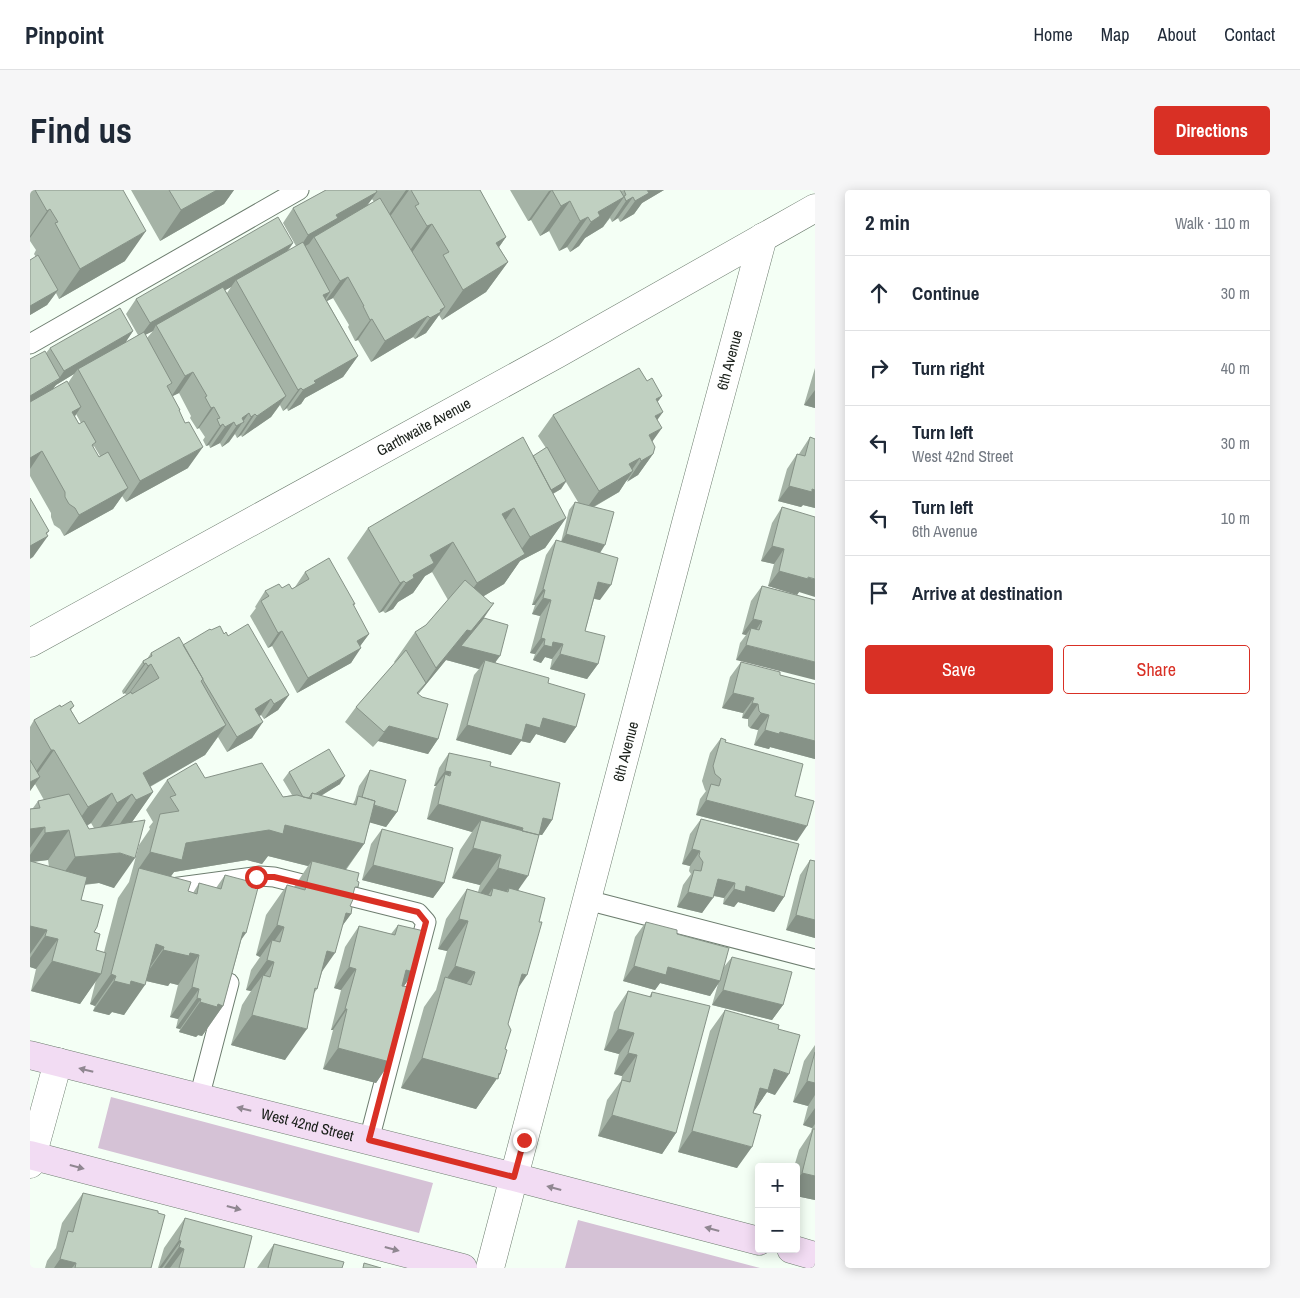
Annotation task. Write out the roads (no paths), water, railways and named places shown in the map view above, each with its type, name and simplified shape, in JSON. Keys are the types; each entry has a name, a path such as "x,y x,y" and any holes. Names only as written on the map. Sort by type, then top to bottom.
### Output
{"street":[{"name":"Garthwaite Avenue","path":"30,643 557,354 815,208"},
{"name":"6th Avenue","path":"490,1268 763,237"},
{"name":"West 42nd Street","path":"30,1055 755,1240"},
{"path":"58,1062 31,1158 463,1268"},
{"path":"800,1252 815,1256"}],"lane":[{"path":"30,344 299,190"},
{"path":"172,888 256,877 274,877 418,912 426,922 369,1140"},
{"path":"251,896 256,877"},
{"path":"587,900 815,958"},
{"path":"198,1098 234,963"}]}
